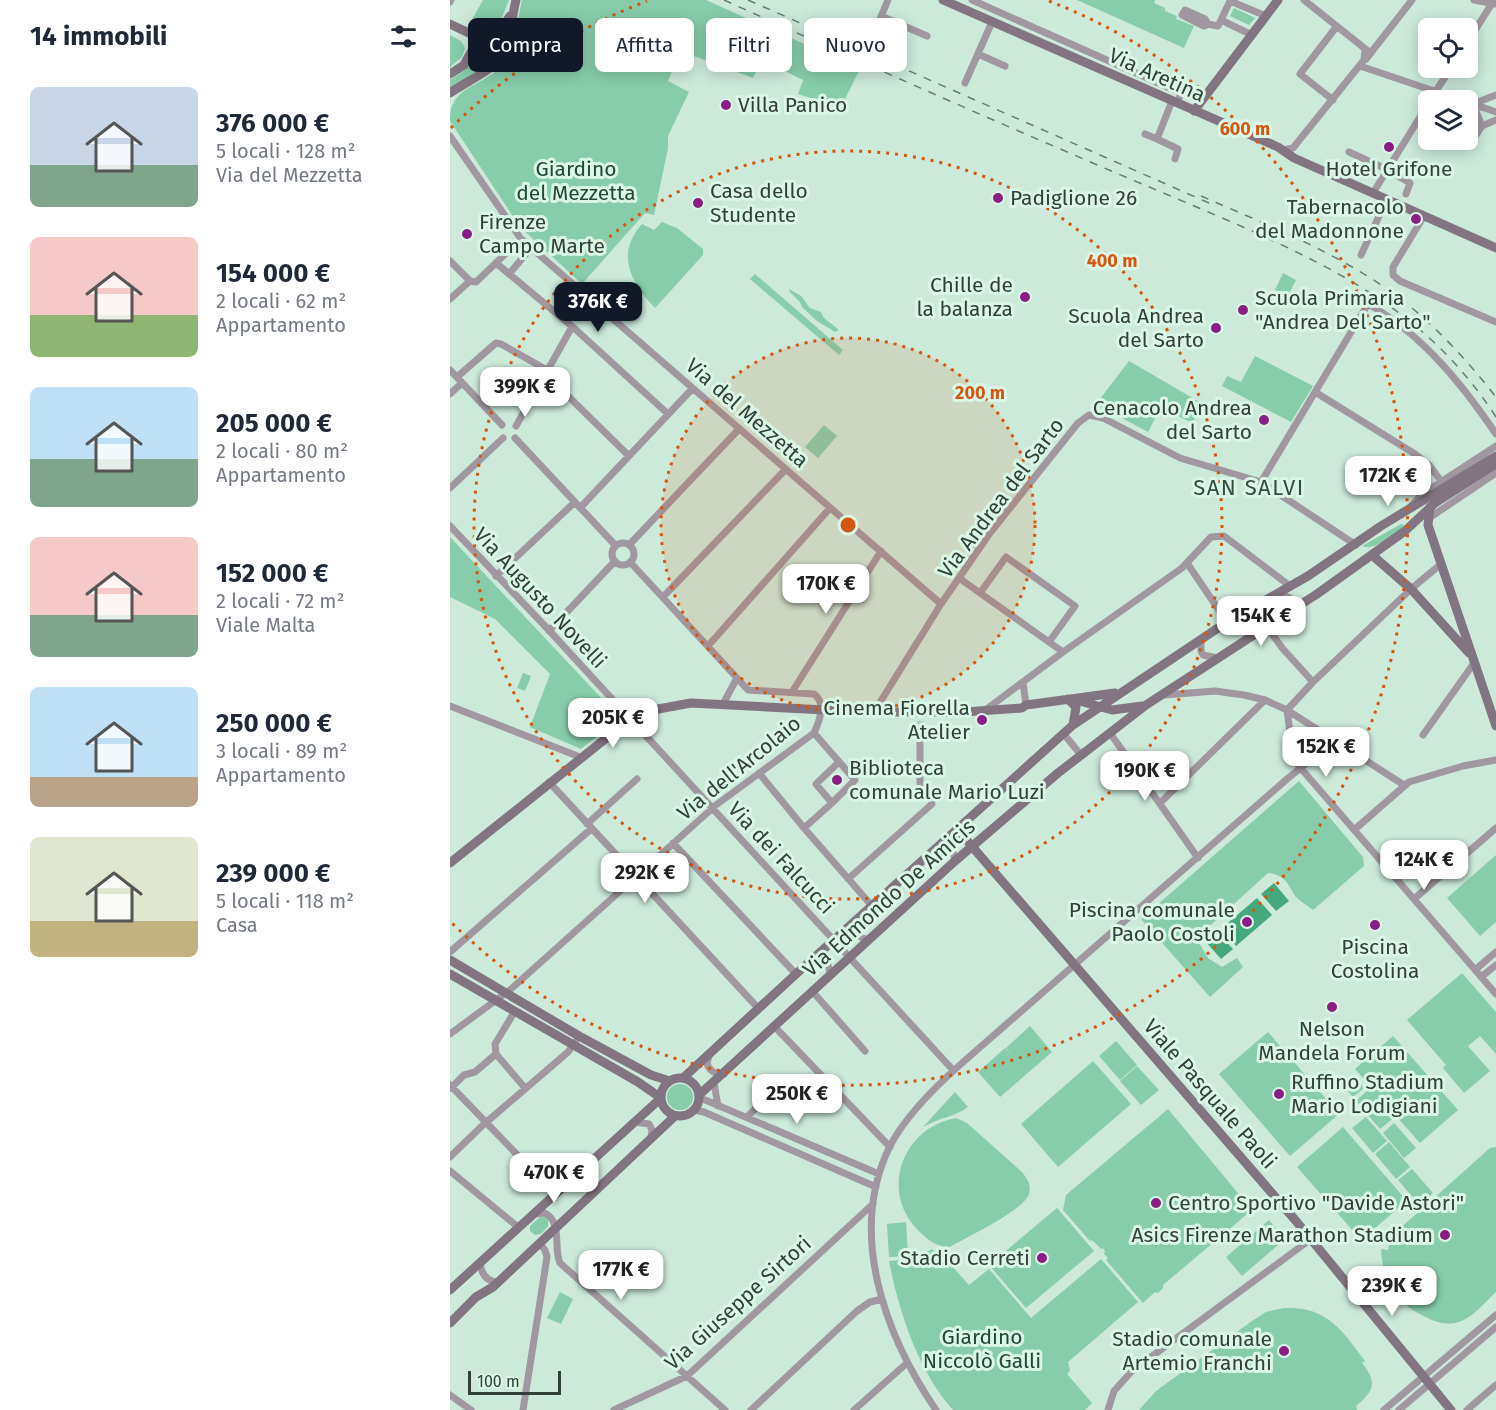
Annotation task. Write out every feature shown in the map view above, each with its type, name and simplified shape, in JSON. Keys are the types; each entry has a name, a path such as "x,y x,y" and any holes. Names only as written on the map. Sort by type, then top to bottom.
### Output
{"street":[{"path":"888,0 882,16 927,36"},
{"name":"Via Aretina","path":"943,0 1282,150 1294,158 1496,248"},
{"path":"972,0 1181,93 1174,102 1157,140"},
{"path":"1194,111 1278,0"},
{"path":"1304,0 1367,51"},
{"path":"1282,150 1293,148 1360,66 1367,51 1412,0"},
{"path":"1474,0 1494,2 1478,26"},
{"path":"1208,24 1218,27 1230,1 1266,16"},
{"path":"507,18 515,4"},
{"path":"1221,20 1252,35"},
{"path":"965,83 992,22"},
{"path":"450,25 468,33"},
{"path":"450,25 467,39 468,42"},
{"path":"1333,100 1300,74 1337,26"},
{"path":"1367,51 1365,61 1368,69"},
{"path":"978,54 1005,66"},
{"path":"450,74 464,65 468,58"},
{"path":"1360,66 1430,90"},
{"path":"450,98 453,90 484,72"},
{"path":"1149,91 1153,81"},
{"path":"1478,101 1496,95"},
{"path":"1478,106 1496,112"},
{"path":"1478,118 1482,126"},
{"path":"1374,193 1386,169 1418,119"},
{"path":"1478,132 1482,126 1496,120"},
{"path":"1144,134 1178,149 1175,159"},
{"name":"Via del Mezzetta","path":"451,136 521,238 531,248 941,604"},
{"path":"1349,152 1410,183 1406,194"},
{"path":"1360,255 1387,200"},
{"path":"1424,216 1393,267 1392,273 1400,281 1496,322"},
{"path":"450,261 470,281 476,282 521,238"},
{"path":"509,274 531,248"},
{"path":"496,263 572,327 668,414"},
{"path":"450,299 470,281"},
{"path":"1356,545 1262,480 1368,304 1405,330 1439,361 1458,382 1496,434"},
{"path":"502,425 500,431 503,438 509,440 515,438 518,432 516,426 572,327"},
{"path":"450,394 460,380 496,343 547,370"},
{"path":"450,369 502,425"},
{"path":"541,381 569,397 629,456"},
{"path":"496,576 578,505 629,456 692,389"},
{"path":"1316,392 1415,454 1430,466 1441,482"},
{"name":"Via Andrea del Sarto","path":"874,712 941,604 1002,518 1072,430 1087,416 1098,416 1180,458 1262,480"},
{"path":"502,425 509,423 516,426"},
{"path":"629,545 739,429"},
{"path":"450,488 503,438"},
{"path":"515,438 616,546"},
{"path":"1408,510 1416,499 1496,447"},
{"path":"1460,482 1496,456"},
{"path":"450,960 579,1036 651,1075 670,1081 684,1078 1072,725 1227,622 1356,545 1381,526 1496,464"},
{"path":"663,597 786,469"},
{"path":"1381,526 1399,521 1429,522 1496,473"},
{"name":"Via Edmondo De Amicis","path":"699,1096 1016,807 1146,705 1267,627 1372,555 1404,531 1460,482"},
{"path":"1430,507 1429,522 1496,726"},
{"path":"708,646 830,508"},
{"name":"Via Augusto Novelli","path":"450,526 630,719"},
{"path":"984,711 1188,563 1211,537 1224,536 1290,586"},
{"path":"629,545 634,554 630,562 622,565 615,561 612,553 616,546 629,545"},
{"path":"792,692 881,551"},
{"path":"1372,555 1411,589 1473,659"},
{"path":"980,593 1006,557 1075,606 1049,642"},
{"path":"549,631 615,561"},
{"path":"630,562 748,690 807,693 816,696 821,702 821,710"},
{"path":"1188,563 1227,622"},
{"path":"1287,710 1313,682 1411,589 1442,564"},
{"path":"959,578 1063,652"},
{"path":"1277,592 1290,598 1293,605 1291,611"},
{"path":"1267,627 1283,649 1313,682"},
{"path":"1201,639 1203,655 1217,658"},
{"path":"1423,735 1473,659"},
{"path":"723,704 737,678"},
{"path":"1185,679 1197,691"},
{"path":"1023,682 1026,705"},
{"path":"1160,696 1197,691 1232,693 1265,700 1287,710 1404,785"},
{"path":"450,862 630,719 671,705 723,704 920,716 984,711 1002,708 1006,705 1022,703 1026,705 1120,692"},
{"path":"1068,699 1119,711 1146,705"},
{"path":"1068,699 1076,707 1072,725"},
{"path":"1160,803 1265,700"},
{"path":"450,703 461,710 580,757"},
{"name":"Via dell'Arcolaio","path":"450,1034 506,993 712,808 814,733 821,710"},
{"path":"1287,710 1293,754 1301,768 1496,994"},
{"name":"Via dei Falcucci","path":"630,719 953,1070"},
{"path":"804,828 855,781 814,733"},
{"path":"1063,733 1081,755"},
{"path":"1110,733 1198,858"},
{"path":"849,879 932,804 931,799 920,785 920,734"},
{"path":"936,1410 907,1363 893,1333 882,1299 872,1247 873,1204 876,1187 890,1147 908,1119 953,1070 1334,741"},
{"path":"1354,830 1404,785 1415,779 1496,760"},
{"path":"832,802 816,784 839,762"},
{"path":"759,773 872,906"},
{"path":"450,952 589,826 637,779"},
{"path":"549,782 759,1009"},
{"path":"1414,899 1496,828"},
{"name":"Viale Pasquale Paoli","path":"957,829 1341,1274 1427,1379"},
{"path":"673,843 796,974"},
{"path":"938,846 953,852 955,861"},
{"path":"856,922 857,935 870,939"},
{"path":"1475,970 1496,952"},
{"path":"815,958 827,962 831,975"},
{"path":"1481,977 1496,965"},
{"path":"450,974 638,1082 661,1098"},
{"path":"813,992 865,1051"},
{"path":"514,1011 495,1044 496,1054 525,1088"},
{"path":"775,1027 890,1147"},
{"path":"450,1157 487,1121 574,1046 579,1036"},
{"path":"496,1054 477,1071 463,1076 451,1087 487,1121 556,1195"},
{"path":"709,1056 707,1064 710,1070 724,1074"},
{"path":"684,1078 694,1084 699,1096 718,1106 879,1174"},
{"path":"670,1081 663,1088 661,1098 665,1109 675,1116 684,1116 694,1110 699,1096"},
{"path":"714,1083 718,1106"},
{"path":"747,1118 781,1083"},
{"path":"450,1290 661,1098"},
{"path":"694,1110 704,1112 876,1187"},
{"path":"450,1323 675,1116"},
{"path":"635,1122 649,1124 652,1130 651,1138"},
{"path":"450,1171 518,1227"},
{"name":"Via Giuseppe Sirtori","path":"614,1410 687,1376 873,1204"},
{"path":"534,1214 549,1215 555,1227 560,1263 724,1410"},
{"path":"1107,1410 1114,1391 1130,1374 1311,1239"},
{"path":"523,1410 547,1253 539,1243"},
{"path":"480,1262 484,1276 497,1282"},
{"path":"545,1270 560,1263"},
{"path":"751,1410 857,1311 870,1302 882,1299"},
{"path":"1399,1410 1427,1379 1496,1315"},
{"path":"1384,1410 1496,1327"},
{"path":"854,1410 907,1363"},
{"path":"1427,1379 1432,1392 1445,1410"},
{"path":"1427,1379 1451,1410"},
{"path":"1467,1410 1496,1385"},
{"path":"450,1395 470,1410"}],"green space":[{"path":"483,0 509,0 502,18 473,18"},
{"name":"Giardino del Mezzetta","path":"522,0 706,0 746,18 706,18 706,61 694,56 694,18 595,18 595,72 672,72 668,81 689,92 668,136 668,148 654,215 645,213 582,284 520,227 450,121 456,99 470,87 495,72 583,72 583,18 518,18"},
{"path":"1077,0 1155,0 1154,3 1165,8 1165,11 1177,16 1176,19 1194,26 1184,48"},
{"path":"1234,8 1255,18 1249,25 1230,16"},
{"path":"450,35 461,41 465,48 462,57 450,67"},
{"name":"Giardino del Mezzetta","path":"792,39 804,44 804,72 858,72 845,99 835,106 798,94 803,80 787,72 792,72"},
{"path":"468,68 468,72 477,72 450,88 450,80"},
{"name":"Giardino del Mezzetta","path":"737,72 756,72 753,78"},
{"path":"662,222 677,228 703,249 703,255 655,308 633,278 628,257 629,246 642,224 654,230"},
{"path":"1283,273 1296,280 1288,296 1275,290"},
{"path":"755,274 843,350 839,355 750,279"},
{"path":"789,289 801,296 810,308 821,312 824,318 839,330 835,332 817,321 802,307"},
{"path":"1255,356 1313,386 1291,422 1222,386 1227,376 1241,382"},
{"path":"1129,361 1203,404 1192,423 1161,407 1148,432 1096,404"},
{"path":"824,425 837,436 818,458 805,447"},
{"path":"1401,524 1404,525 1385,541 1373,546 1362,546"},
{"path":"450,537 620,718 581,749 530,727 550,674 495,619 450,597"},
{"path":"523,673 531,676 525,691 517,688"},
{"path":"1303,729 1321,741 1307,752 1306,751"},
{"path":"1299,781 1363,857 1364,866 1313,910 1297,898 1283,878 1268,873 1203,932 1198,941 1208,958 1222,967 1237,958 1243,967 1210,997 1141,919"},
{"path":"1496,855 1496,922 1480,936 1447,898"},
{"path":"1462,973 1496,1012 1496,1054 1480,1036 1468,1046 1490,1071 1464,1093 1443,1068 1446,1065 1407,1020"},
{"path":"1030,1026 1052,1052 1000,1097 978,1072 1005,1048 1011,1054 1006,1048"},
{"name":"Ruffino Stadium Mario Lodigiani","path":"1268,1032 1339,1114 1290,1156 1219,1074"},
{"path":"1393,1036 1458,1110 1420,1143 1396,1116 1380,1129 1356,1101 1371,1087 1355,1069"},
{"path":"1116,1041 1137,1065 1120,1080 1099,1056"},
{"path":"1093,1061 1131,1104 1058,1167 1021,1124"},
{"path":"1137,1066 1159,1090 1141,1105 1120,1081"},
{"path":"1353,1075 1364,1088 1353,1097 1342,1084"},
{"path":"680,1084 689,1088 693,1097 689,1106 680,1110 671,1106 667,1097 671,1088"},
{"path":"955,1092 968,1107 923,1127"},
{"name":"Centro Sportivo \"Davide Astori\"","path":"1168,1109 1252,1210 1163,1285 1158,1293 1155,1292 1143,1303 1106,1260 1108,1258 1103,1248 1101,1249 1092,1240 1090,1241 1063,1210 1066,1195"},
{"path":"1366,1117 1387,1141 1373,1153 1352,1128"},
{"path":"956,1118 967,1123 1022,1172 1030,1191 1025,1201 1006,1216 950,1247 946,1247 928,1239 909,1219 901,1201 899,1183 902,1165 909,1149 921,1135 937,1124"},
{"path":"1394,1123 1416,1148 1404,1158 1383,1133"},
{"path":"1343,1127 1407,1201 1361,1240 1297,1167"},
{"path":"1389,1142 1410,1167 1396,1179 1375,1154"},
{"name":"Asics Firenze Marathon Stadium","path":"1496,1147 1496,1292 1461,1321 1448,1324 1434,1321 1407,1306 1393,1291 1385,1273 1381,1249 1388,1250 1391,1237 1396,1232 1490,1148"},
{"path":"1412,1169 1433,1193 1419,1205 1398,1180"},
{"name":"Stadio Cerreti","path":"1057,1208 1094,1251 1026,1308 989,1265"},
{"path":"540,1217 548,1220 548,1226 541,1234 535,1235 530,1231 530,1226"},
{"path":"1269,1220 1285,1239 1242,1276 1226,1257"},
{"path":"906,1222 908,1256 889,1257 887,1224"},
{"name":"Giardino Niccolò Galli","path":"932,1249 969,1285 989,1269 1031,1318 1101,1259 1138,1302 1068,1362 1070,1371 1067,1374 1092,1403 1085,1410 953,1410 920,1359 904,1320 889,1261 913,1259"},
{"path":"560,1292 573,1299 561,1324 547,1318"},
{"name":"Stadio comunale Artemio Franchi","path":"1284,1308 1312,1311 1332,1322 1349,1339 1365,1361 1362,1363 1370,1376 1372,1386 1367,1396 1356,1406 1357,1410 1139,1410 1156,1391 1252,1321 1266,1312"}],"shaded area":[{"name":"Piscina comunale Paolo Costoli","path":"1274,883 1289,901 1276,911 1261,894"},
{"name":"Piscina comunale Paolo Costoli","path":"1257,898 1272,915 1236,946 1222,928"},
{"name":"Piscina comunale Paolo Costoli","path":"1217,932 1233,949 1221,959 1206,942"}],"tunnel":[{"path":"920,721 920,734"}],"railway":[{"path":"724,0 984,116 1243,227 1317,263 1384,302 1415,326 1444,352 1471,382 1496,417"},
{"path":"748,0 1209,203"},
{"path":"1201,196 1327,253 1397,296 1462,356 1496,397"}],"place":[{"name":"Villa Panico","path":"726,105"},
{"name":"Hotel Grifone","path":"1389,147"},
{"name":"Padiglione 26","path":"998,198"},
{"name":"Casa dello Studente","path":"698,203"},
{"name":"Tabernacolo del Madonnone","path":"1416,219"},
{"name":"Firenze Campo Marte","path":"467,234"},
{"name":"Chille de la balanza","path":"1025,297"},
{"name":"Scuola Primaria \"Andrea Del Sarto\"","path":"1243,310"},
{"name":"Scuola Andrea del Sarto","path":"1216,328"},
{"name":"Cenacolo Andrea del Sarto","path":"1264,420"},
{"name":"Cinema Fiorella Atelier","path":"982,720"},
{"name":"Biblioteca comunale Mario Luzi","path":"837,780"},
{"name":"Piscina comunale Paolo Costoli","path":"1247,922"},
{"name":"Piscina Costolina","path":"1375,925"},
{"name":"Nelson Mandela Forum","path":"1332,1007"},
{"name":"Ruffino Stadium Mario Lodigiani","path":"1279,1094"},
{"name":"Centro Sportivo \"Davide Astori\"","path":"1156,1203"},
{"name":"Asics Firenze Marathon Stadium","path":"1445,1235"},
{"name":"Stadio Cerreti","path":"1042,1258"},
{"name":"Stadio comunale Artemio Franchi","path":"1284,1351"}],"district":[{"name":"SAN SALVI","path":"1249,487"}]}
